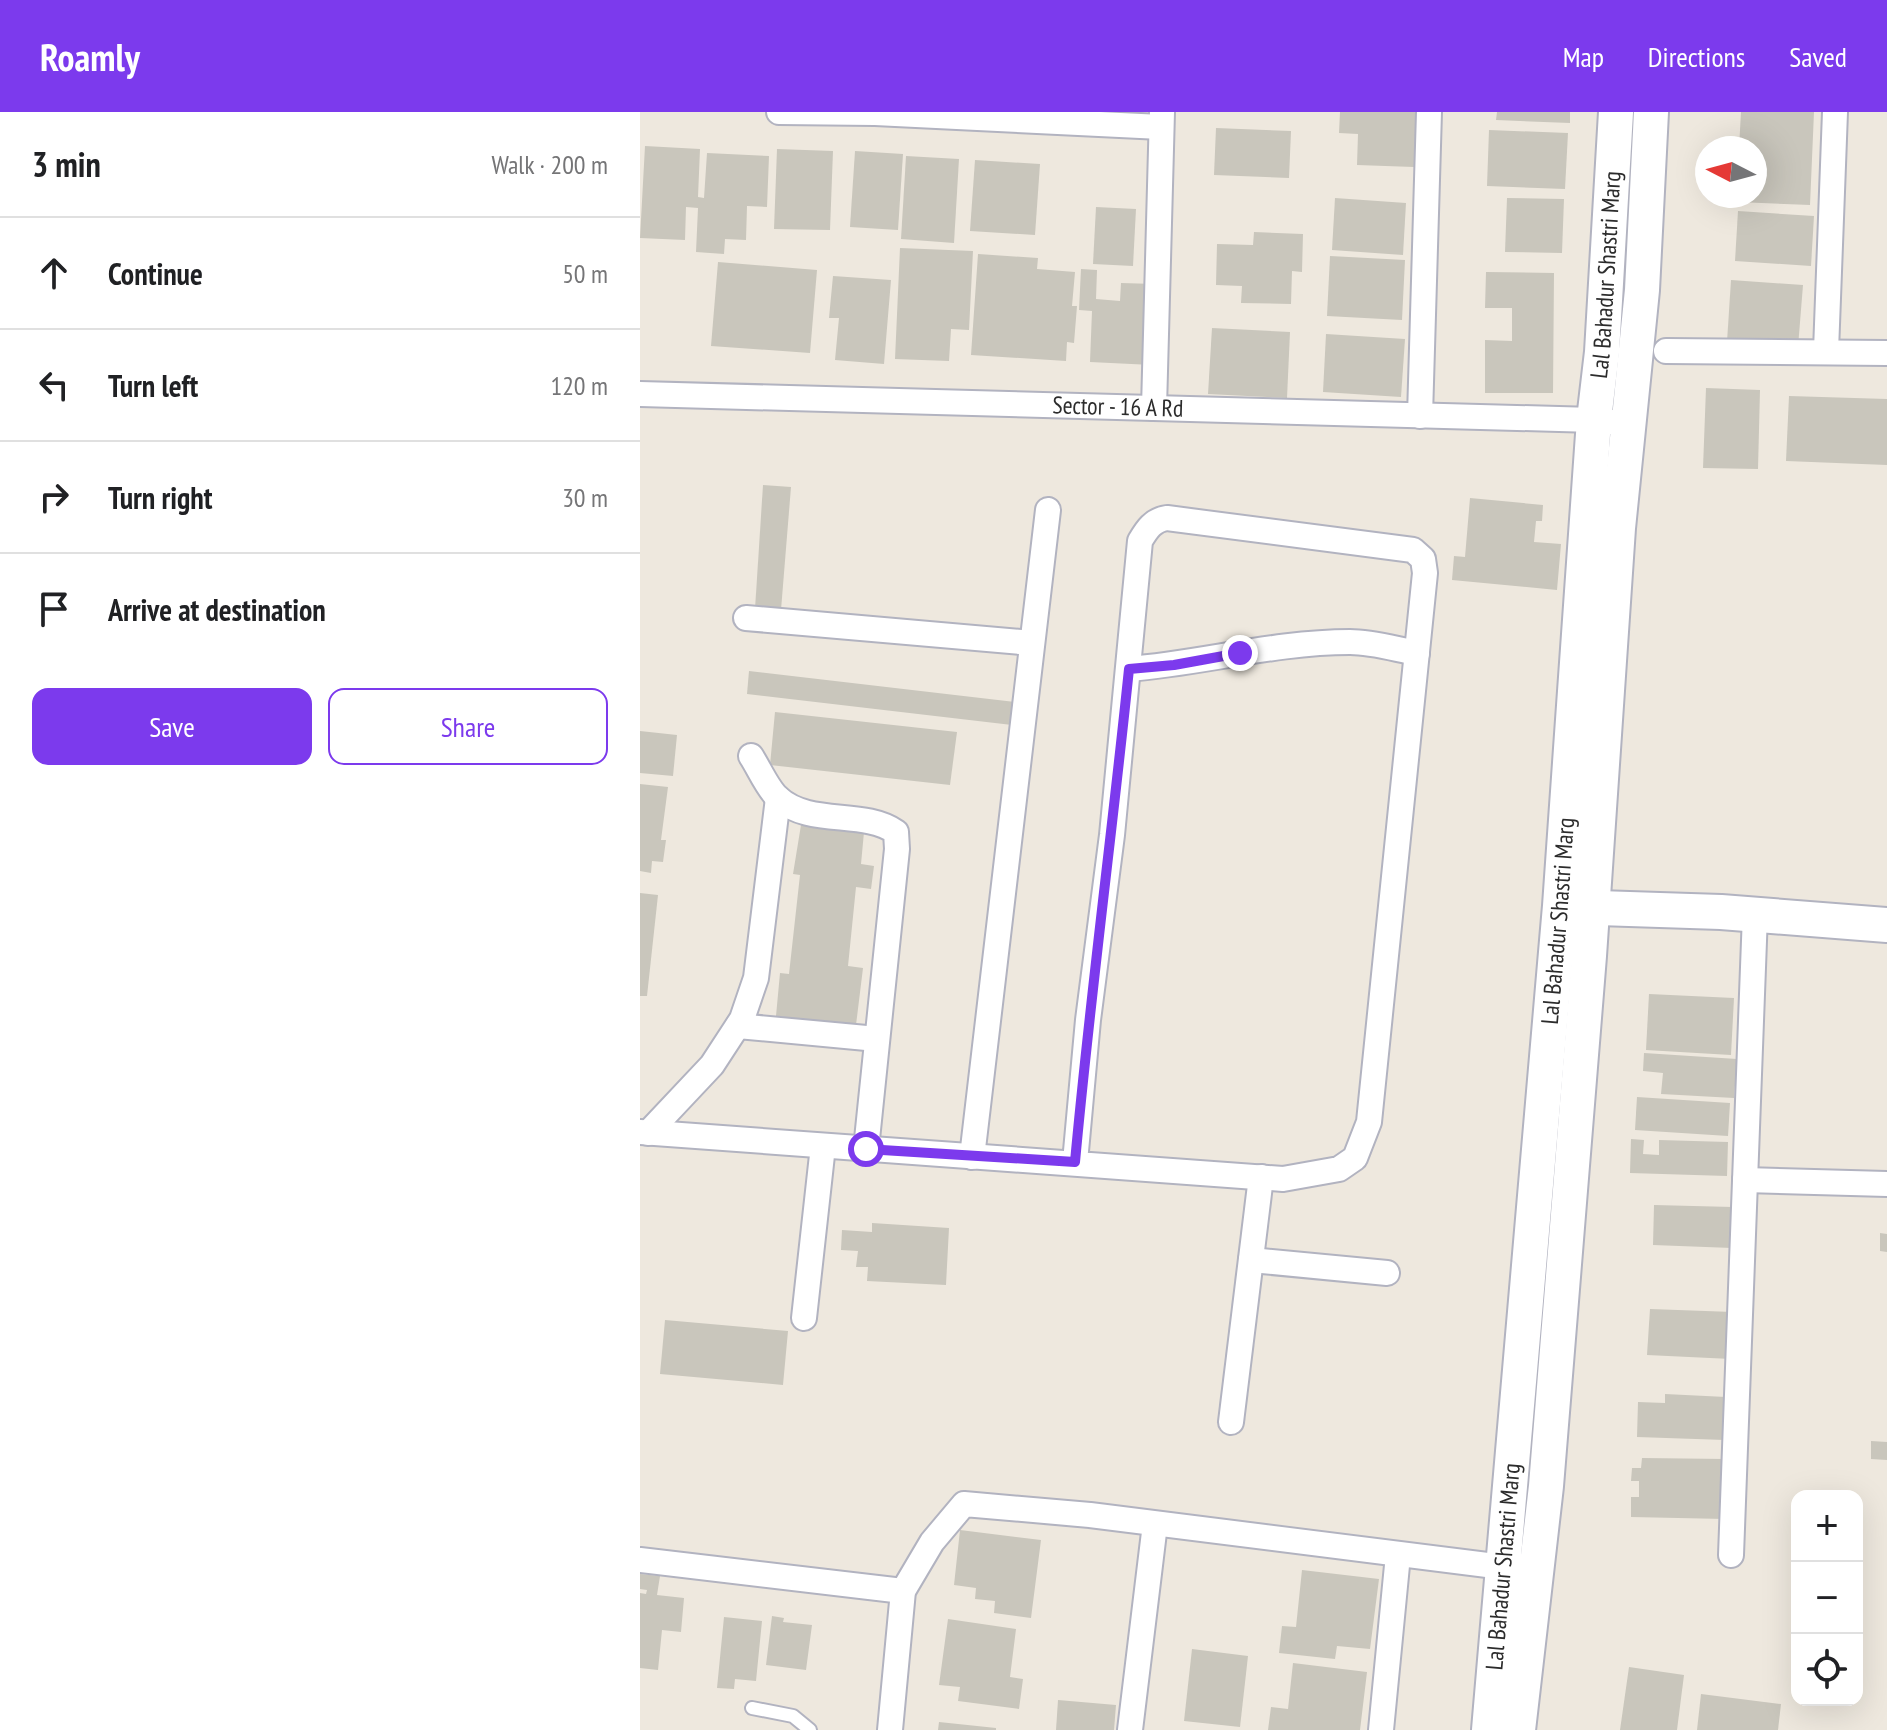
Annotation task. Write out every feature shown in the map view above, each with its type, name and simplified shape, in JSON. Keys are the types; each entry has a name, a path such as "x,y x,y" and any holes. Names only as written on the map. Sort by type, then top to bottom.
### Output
{"street":[{"path":"779,112 1161,119 1154,408"},
{"path":"1420,416 1429,112"},
{"name":"Lal Bahadur Shastri Marg","path":"1576,908 1594,420 1602,352 1616,112"},
{"path":"1518,1730 1520,1569 1546,1486 1576,908 1642,290 1651,112"},
{"path":"1826,351 1835,112"},
{"path":"1666,351 1887,353"},
{"name":"Sector - 16 A Rd","path":"640,394 1594,420 1628,424"},
{"path":"972,1157 1048,510"},
{"path":"644,1133 1283,1179 1339,1169 1355,1158 1369,1122 1425,573 1423,559 1413,550 1167,518 1158,519 1147,528 1140,541 1112,835 1088,1020 1075,1162"},
{"path":"746,618 1032,643"},
{"path":"1129,669 1174,665 1240,653 1352,642 1417,653"},
{"path":"751,756 778,798 818,814 883,823 896,832 897,849 866,1149"},
{"path":"644,1133 712,1065 738,1026 756,978 778,798"},
{"path":"1576,908 1755,914 1887,925"},
{"path":"1731,1555 1755,914"},
{"path":"738,1026 877,1039"},
{"path":"804,1318 823,1146"},
{"path":"1231,1422 1261,1177"},
{"path":"1745,1180 1887,1184"},
{"path":"1251,1260 1387,1273"},
{"path":"890,1730 903,1591 932,1542 964,1504 1090,1515 1520,1569"},
{"path":"1130,1730 1155,1524"},
{"path":"1381,1730 1398,1555"},
{"path":"640,1560 903,1591"},
{"name":"Lal Bahadur Shastri Marg","path":"1489,1730 1520,1569"}],"lane":[{"path":"752,1708 793,1716 810,1730"}],"building":[{"path":"1340,112 1417,112 1414,167 1357,165 1358,134 1339,133"},
{"path":"1497,112 1570,112 1570,123 1496,120"},
{"path":"1741,112 1814,112 1810,205 1767,203 1767,136 1740,136"},
{"path":"1216,128 1291,131 1289,178 1214,175"},
{"path":"1489,130 1568,133 1565,189 1487,186"},
{"path":"645,146 700,149 698,197 704,198 707,153 769,156 767,207 747,206 746,240 725,239 724,254 696,252 698,208 686,207 685,240 640,238"},
{"path":"777,149 833,151 830,230 774,229"},
{"path":"855,151 903,154 898,230 850,227"},
{"path":"906,156 959,159 954,243 901,239"},
{"path":"975,160 1040,164 1035,235 970,231"},
{"path":"1335,198 1406,203 1403,255 1332,250"},
{"path":"1507,198 1564,199 1562,253 1505,252"},
{"path":"1096,207 1136,209 1133,266 1093,264"},
{"path":"1738,211 1814,216 1811,266 1735,261"},
{"path":"1254,232 1303,234 1302,272 1292,271 1291,304 1241,303 1242,286 1216,285 1217,244 1253,245"},
{"path":"900,248 973,251 969,330 951,329 949,361 895,359"},
{"path":"978,254 1038,258 1037,269 1075,272 1072,306 1077,306 1074,343 1067,342 1066,361 971,355"},
{"path":"1330,256 1405,260 1402,320 1327,316"},
{"path":"718,262 817,270 810,353 711,346"},
{"path":"1081,269 1097,270 1096,299 1120,301 1121,283 1155,284 1152,365 1090,362 1092,311 1079,310"},
{"path":"1486,272 1554,273 1553,393 1485,393 1485,340 1512,341 1512,308 1485,308"},
{"path":"833,276 891,280 884,364 835,360 839,318 829,318"},
{"path":"1731,280 1803,285 1798,347 1727,342"},
{"path":"1212,328 1290,332 1287,398 1208,394"},
{"path":"1326,334 1405,339 1401,397 1323,392"},
{"path":"1706,388 1760,390 1758,469 1703,468"},
{"path":"1789,396 1887,399 1887,465 1786,461"},
{"path":"763,485 791,487 781,610 755,609"},
{"path":"1470,498 1543,505 1542,521 1536,521 1534,542 1561,544 1557,590 1452,580 1454,556 1465,557"},
{"path":"749,671 1015,702 1012,725 747,694"},
{"path":"775,712 957,732 950,785 770,765"},
{"path":"640,731 677,735 673,776 640,773"},
{"path":"640,784 668,787 661,840 666,840 663,862 652,861 651,873 640,871"},
{"path":"801,825 864,832 861,864 874,866 871,889 856,887 848,966 863,968 856,1025 776,1016 780,973 789,974 800,875 793,874"},
{"path":"640,893 658,895 647,996 640,996"},
{"path":"1649,994 1734,998 1731,1055 1646,1050"},
{"path":"1644,1053 1737,1059 1734,1098 1661,1094 1663,1073 1643,1071"},
{"path":"1637,1097 1730,1103 1728,1136 1635,1130"},
{"path":"1631,1139 1644,1140 1643,1154 1659,1155 1659,1140 1728,1142 1727,1176 1630,1173"},
{"path":"1654,1205 1733,1207 1732,1248 1653,1245"},
{"path":"872,1223 949,1228 946,1285 867,1281 868,1267 856,1267 858,1251 841,1250 842,1230 872,1232"},
{"path":"1880,1233 1887,1234 1887,1252 1880,1251"},
{"path":"1650,1309 1733,1312 1731,1359 1647,1355"},
{"path":"665,1320 788,1331 783,1385 660,1374"},
{"path":"1665,1394 1726,1397 1725,1440 1637,1437 1638,1402 1665,1403"},
{"path":"1871,1441 1887,1442 1887,1460 1871,1459"},
{"path":"1642,1458 1726,1459 1725,1519 1631,1517 1631,1497 1639,1497 1639,1481 1631,1481 1632,1468 1641,1468"},
{"path":"960,1530 1041,1540 1031,1618 994,1613 995,1601 975,1599 976,1588 954,1585"},
{"path":"1302,1570 1379,1579 1370,1649 1337,1646 1335,1659 1279,1653 1282,1626 1296,1627"},
{"path":"640,1574 660,1576 657,1595 684,1598 681,1632 662,1630 658,1670 640,1668 640,1593 646,1594 647,1590 640,1589"},
{"path":"772,1616 784,1618 783,1622 812,1625 806,1670 766,1665"},
{"path":"724,1617 762,1621 756,1681 735,1679 734,1689 717,1688"},
{"path":"948,1619 1016,1629 1010,1677 1023,1679 1019,1709 958,1701 960,1687 939,1685"},
{"path":"1192,1649 1248,1656 1240,1727 1184,1721"},
{"path":"1293,1663 1367,1672 1360,1730 1268,1730 1271,1707 1288,1709"},
{"path":"1629,1667 1684,1675 1677,1730 1620,1730"},
{"path":"1701,1694 1781,1704 1778,1730 1697,1730"},
{"path":"1058,1700 1116,1705 1114,1730 1056,1730"},
{"path":"939,1722 996,1728 996,1730 938,1730"}],"route":[{"path":"866,1149 1075,1162 1088,1020 1129,669 1174,665 1240,653"}]}
